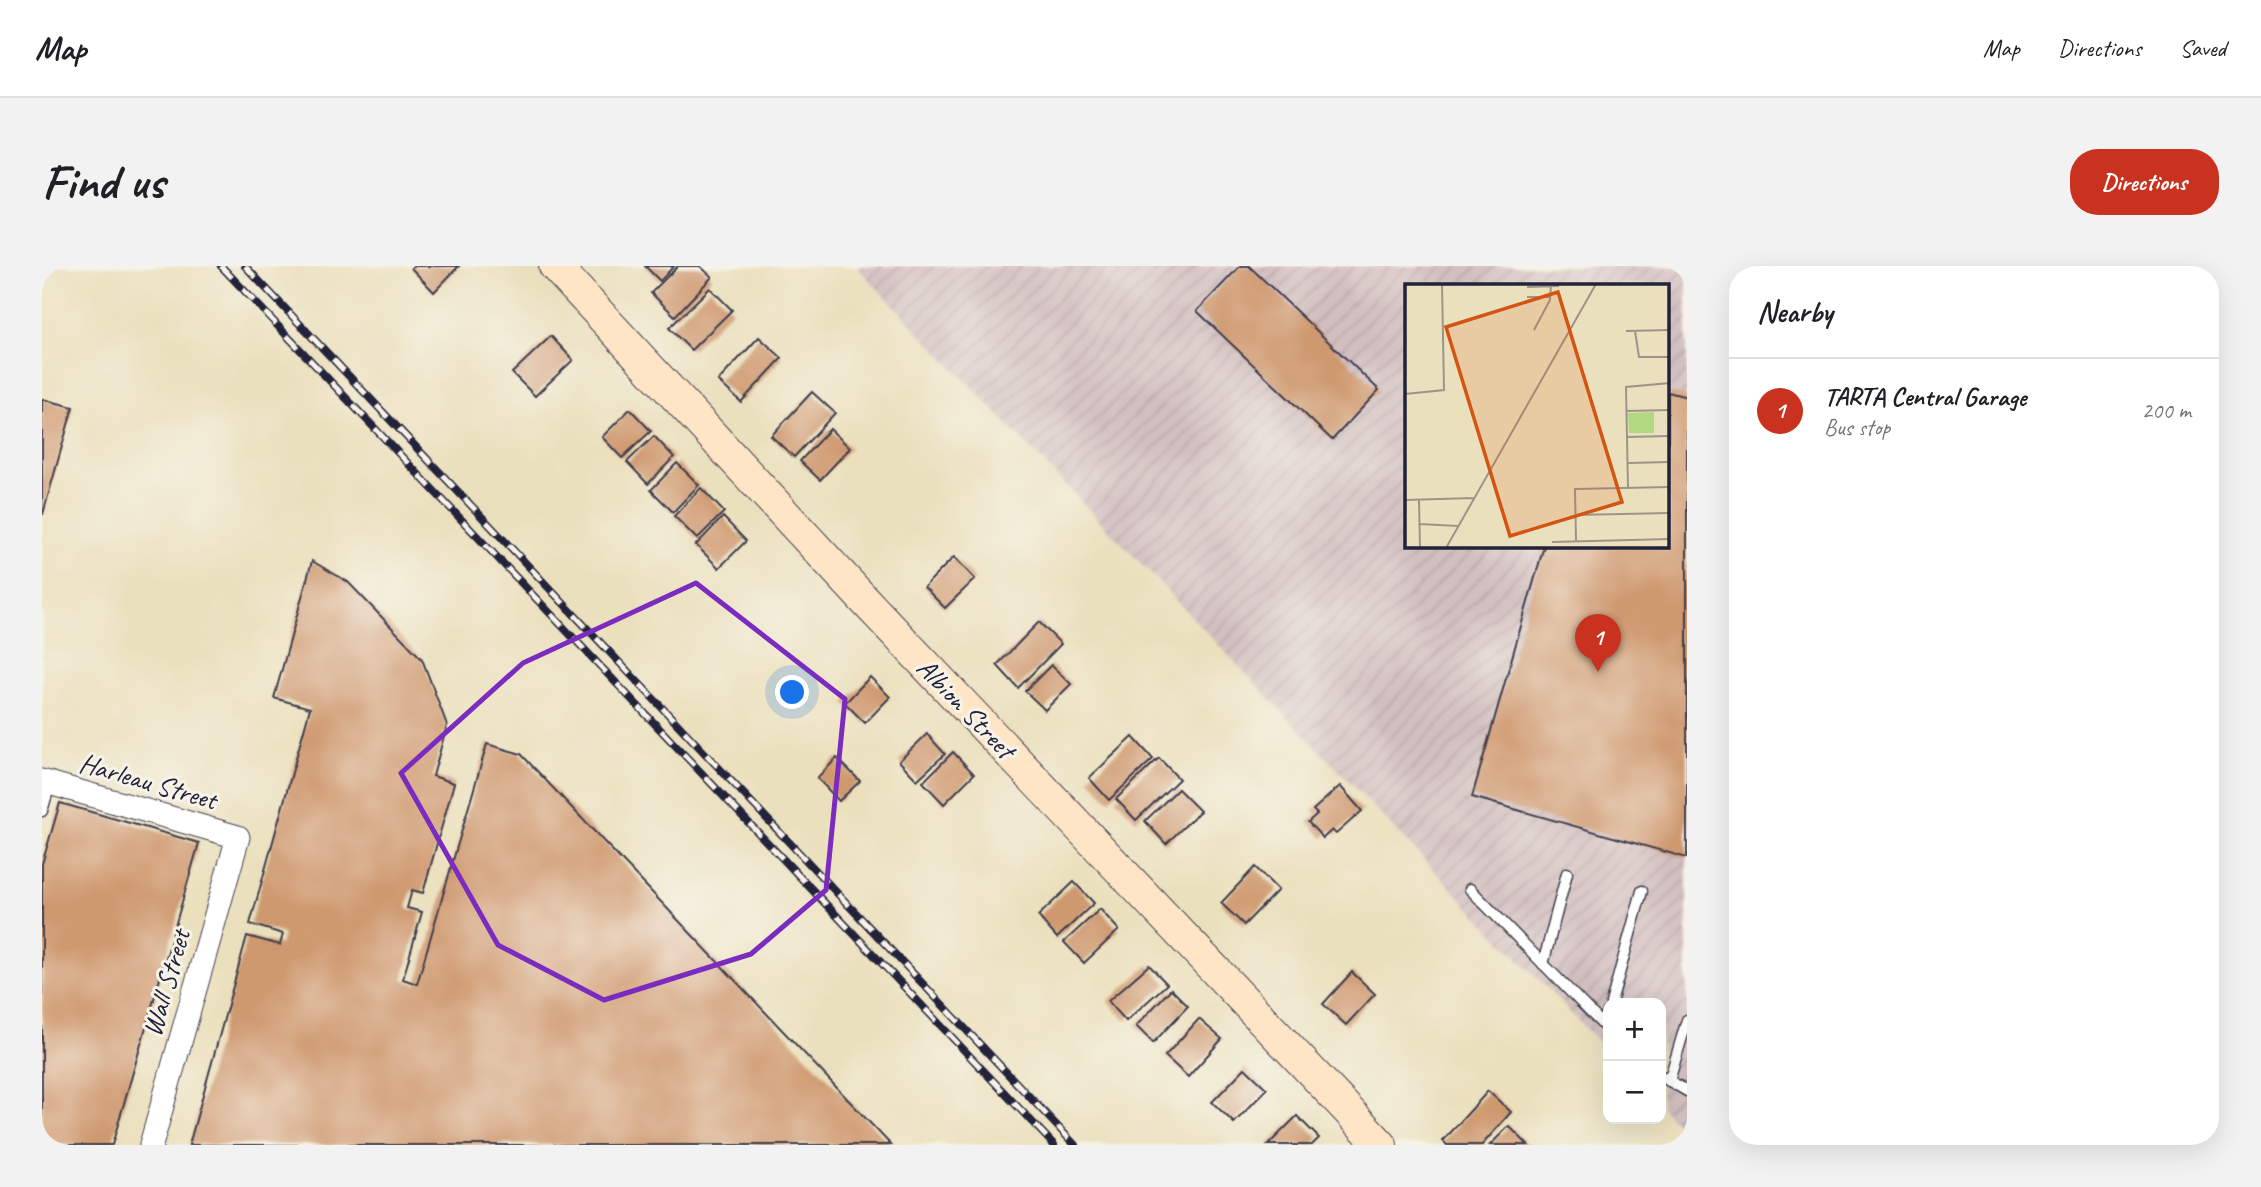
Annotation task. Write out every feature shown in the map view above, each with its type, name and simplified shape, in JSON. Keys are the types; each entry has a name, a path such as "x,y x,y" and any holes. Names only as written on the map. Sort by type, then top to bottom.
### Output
{"street":[{"name":"Albion Street","path":"555,266 868,604 1381,1145"},
{"name":"Harleau Street","path":"46,782 238,837"},
{"name":"Wall Street","path":"151,1145 238,837"}],"lane":[{"path":"42,811 46,782"},
{"path":"1543,964 1567,873"},
{"path":"1470,889 1603,1025"},
{"path":"1612,998 1642,891"},
{"path":"1666,1076 1687,1020"},
{"path":"1666,1080 1687,1091"}],"highlighted area":[{"path":"696,583 845,699 826,890 751,954 604,1000 498,945 401,773 523,663"}],"shaded area":[{"path":"856,266 1687,266 1687,1135 1666,1112 1666,998 1603,998 1603,1047"}],"building":[{"path":"459,266 434,292 411,268"},
{"path":"645,266 674,266 660,281"},
{"path":"678,266 700,266 712,277 675,316 651,293"},
{"path":"1240,266 1249,266 1379,390 1332,440 1197,311"},
{"path":"710,288 732,310 691,350 669,328"},
{"path":"551,336 573,360 535,396 512,373"},
{"path":"759,337 782,358 741,402 718,381"},
{"path":"812,392 835,413 794,457 771,436"},
{"path":"1670,393 1687,397 1687,858 1472,797 1543,548 1670,548"},
{"path":"42,399 73,407 43,514 42,514"},
{"path":"630,409 651,431 622,458 602,437"},
{"path":"830,429 850,448 820,480 800,461"},
{"path":"654,436 674,457 648,484 627,462"},
{"path":"677,463 699,485 673,512 651,490"},
{"path":"701,488 724,512 697,539 674,516"},
{"path":"723,517 746,541 719,568 696,545"},
{"path":"954,557 975,579 945,608 924,587"},
{"path":"312,561 348,582 422,659 447,725 433,776 454,783 423,893 412,890 407,908 422,912 403,979 417,984 487,744 521,754 891,1145 189,1145 247,936 280,945 283,934 250,924 310,708 274,698"},
{"path":"1039,622 1061,644 1018,688 997,665"},
{"path":"1051,665 1071,684 1045,710 1025,691"},
{"path":"870,677 890,697 865,723 845,703"},
{"path":"927,734 945,754 917,780 899,761"},
{"path":"1133,737 1153,759 1109,800 1089,778"},
{"path":"953,752 974,774 944,804 923,782"},
{"path":"837,758 860,781 839,801 817,778"},
{"path":"1159,758 1179,779 1136,820 1116,799"},
{"path":"1340,786 1362,811 1336,834 1332,830 1323,838 1308,822 1317,814 1313,810"},
{"path":"1178,789 1200,811 1166,844 1145,821"},
{"path":"60,803 199,843 112,1145 42,1145 42,864"},
{"path":"1255,867 1278,890 1244,925 1221,903"},
{"path":"1074,882 1094,903 1057,938 1038,916"},
{"path":"1100,909 1119,930 1084,963 1064,942"},
{"path":"1149,965 1167,984 1126,1021 1108,1001"},
{"path":"1352,972 1375,994 1346,1025 1323,1004"},
{"path":"1171,989 1188,1006 1153,1043 1136,1026"},
{"path":"1199,1019 1222,1039 1188,1077 1165,1056"},
{"path":"1245,1068 1267,1089 1234,1123 1212,1102"},
{"path":"1488,1091 1511,1112 1482,1145 1447,1145 1443,1141"},
{"path":"1297,1116 1319,1138 1312,1145 1268,1145"},
{"path":"1509,1126 1528,1145 1490,1145"}],"railway":[{"path":"221,266 1054,1145"},
{"path":"245,266 1075,1145"}],"place":[{"name":"TARTA Central Garage","path":"1598,672"}]}
